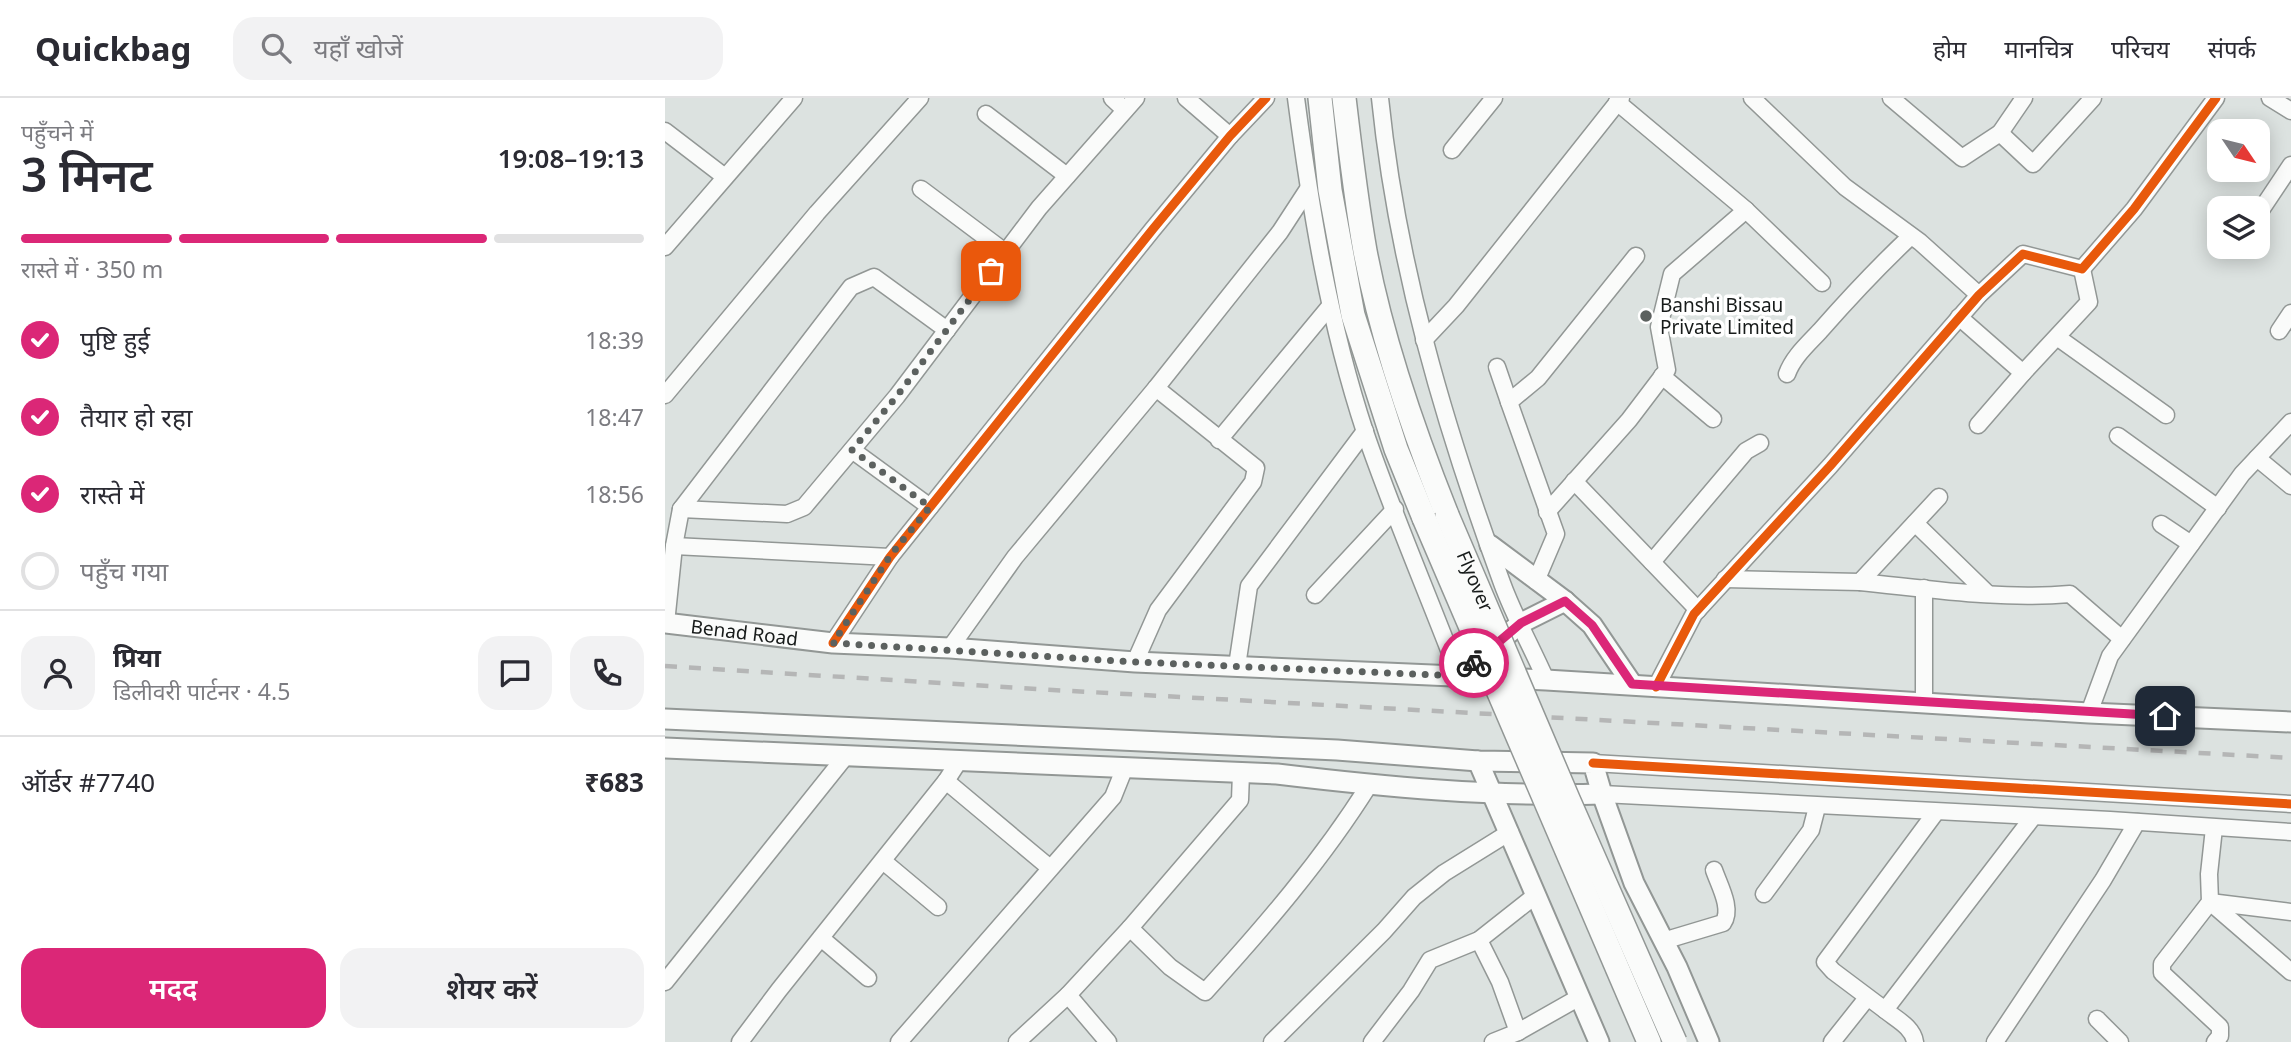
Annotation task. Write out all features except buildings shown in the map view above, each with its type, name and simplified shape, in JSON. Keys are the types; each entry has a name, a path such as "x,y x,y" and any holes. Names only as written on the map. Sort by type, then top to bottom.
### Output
{"highway":[{"name":"Flyover","path":"1320,98 1330,190 1353,315 1388,427 1649,1042"},
{"name":"Flyover","path":"1344,98 1361,227 1377,304 1426,462 1568,799 1675,1042"}],"main road":[{"path":"1490,545 1565,601 1592,625 1632,684"},
{"path":"1459,676 1521,623 1565,601"},
{"name":"Benad Road","path":"665,623 833,643 1135,662 1632,684 2089,713 2291,722"},
{"path":"665,719 1337,750 1478,761 1593,762 1635,883 1709,1042"},
{"path":"665,748 1277,774 1369,785 1493,794 1602,794"},
{"path":"1478,761 1599,1042"}],"street":[{"path":"665,247 794,98"},
{"path":"665,395 817,213 920,98"},
{"path":"681,509 787,514 804,507 897,396 1038,208 1130,104 1111,98"},
{"path":"1186,98 1230,136"},
{"path":"833,643 890,556 1230,136 1266,98"},
{"path":"1296,98 1308,189 1330,306 1365,431 1459,676"},
{"path":"1380,98 1387,170 1424,340 1460,464 1503,584 1546,680"},
{"path":"1452,150 1494,98"},
{"path":"1752,98 1845,187 1911,236 1979,295"},
{"path":"1891,98 1962,158 2000,133 2024,98"},
{"path":"2000,133 2033,164 2093,98"},
{"path":"2083,269 2134,209 2216,98"},
{"path":"2270,98 2291,111"},
{"path":"1424,340 1471,287 1619,100 1746,210 1822,284"},
{"path":"986,114 1067,176"},
{"path":"665,131 725,177"},
{"path":"2270,196 2291,165"},
{"path":"921,189 1005,252"},
{"path":"950,649 1014,557 1156,388 1280,232 1308,189"},
{"path":"1547,512 1629,420 1667,370 1659,327 1672,274 1746,210"},
{"path":"1787,373 1791,363 1847,300 1911,236"},
{"path":"1656,687 1698,610 1830,466 1979,295 2023,254 2083,269"},
{"path":"1509,402 1538,378 1636,256"},
{"path":"1978,425 2089,302 2083,269"},
{"path":"665,623 681,509 852,287 874,277 947,330"},
{"path":"1219,440 1330,306"},
{"path":"2279,331 2291,313"},
{"path":"1959,317 2023,373"},
{"path":"2057,337 2166,415"},
{"path":"1497,367 1556,534 1536,581"},
{"path":"1662,376 1713,419"},
{"path":"1135,662 1159,610 1253,482 1255,468 1156,388"},
{"path":"2089,713 2110,656 2218,508 2257,458 2291,422"},
{"path":"1237,666 1249,586 1365,431"},
{"path":"2118,436 2218,508"},
{"path":"1652,562 1746,451 1760,443"},
{"path":"852,450 930,507"},
{"path":"2257,458 2291,486"},
{"path":"1574,481 1698,610"},
{"path":"1860,582 1939,497"},
{"path":"1315,595 1395,509"},
{"path":"1915,523 1988,594"},
{"path":"2161,524 2191,544"},
{"path":"674,546 890,556"},
{"path":"1725,579 1860,582 1988,594 2070,594 2122,639"},
{"path":"1924,588 1924,703"},
{"path":"665,982 845,757"},
{"path":"740,1042 959,761"},
{"path":"1593,762 2291,804"},
{"path":"899,1042 1113,797 1125,767"},
{"path":"1017,1042 1068,995 1130,928 1240,800 1241,773"},
{"path":"946,781 1050,868"},
{"path":"1130,928 1170,967 1205,992 1302,878 1353,811 1369,785"},
{"path":"1602,794 2291,832"},
{"path":"1764,894 1811,830 1817,807"},
{"path":"1915,1042 1914,1035 1906,1026 1867,998 1825,962 1936,812"},
{"path":"1885,1010 2033,817"},
{"path":"1995,1042 2103,880 2137,822"},
{"path":"2214,828 2209,874 2210,902 2162,964 2162,973 2220,1027 2220,1036 2215,1042"},
{"path":"1272,1042 1414,897 1444,873 1510,832"},
{"path":"883,861 938,907"},
{"path":"1663,941 1723,923 1727,919 1728,911 1714,870"},
{"path":"1372,1042 1412,991 1430,960 1479,940 1536,895"},
{"path":"2210,902 2291,912"},
{"path":"2210,902 2291,972"},
{"path":"821,938 868,978"},
{"path":"1479,940 1500,982 1518,1032"},
{"path":"1068,995 1108,1042"},
{"path":"1493,1042 1518,1032 1578,998"},
{"path":"1832,1042 1867,998"},
{"path":"2097,1019 2120,1042"}],"railway":[{"path":"665,666 2291,758"}],"cycle path":[{"path":"833,643 890,557 1153,229 1230,136 1266,98"},
{"path":"1656,687 1694,614 1830,466 1979,295 2023,254 2082,269 2134,209 2216,98"},
{"path":"1593,763 2291,804"}],"way so far":[{"path":"991,271 897,396 852,450 930,507 890,556 833,643 1135,662 1459,676 1474,663"}],"place":[{"name":"Banshi Bissau Private Limited","path":"1646,316"}],"route":[{"path":"1474,663 1521,623 1565,601 1592,625 1632,684 2165,716"}]}
